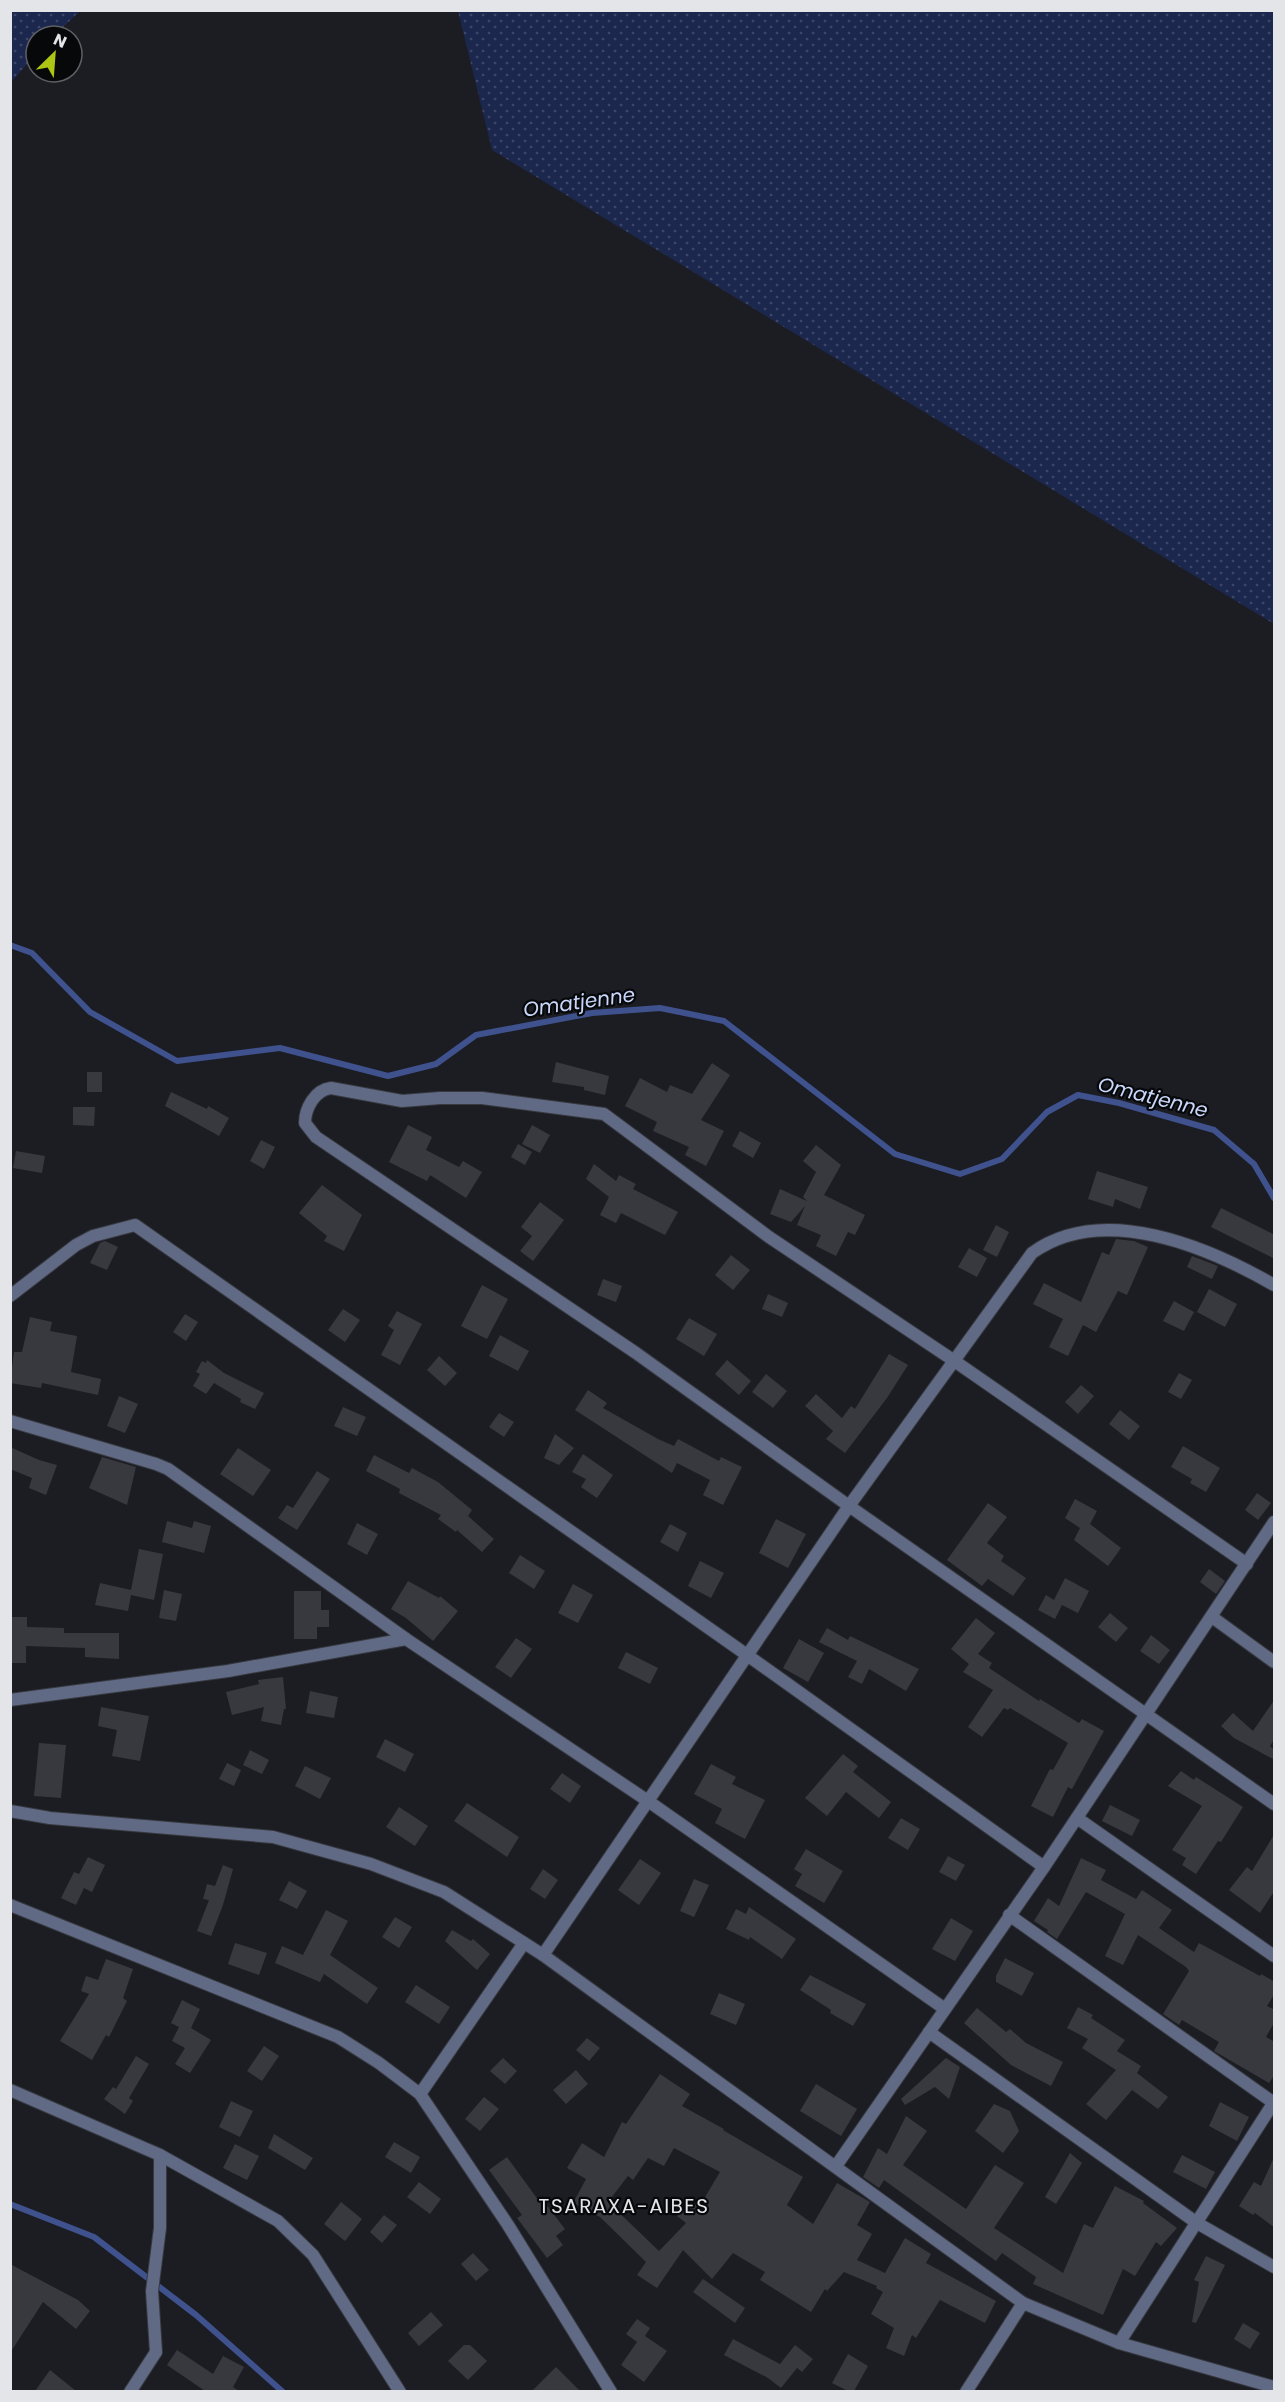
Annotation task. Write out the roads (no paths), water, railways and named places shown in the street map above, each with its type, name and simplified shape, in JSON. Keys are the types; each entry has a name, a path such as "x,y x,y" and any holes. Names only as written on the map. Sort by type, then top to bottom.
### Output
{"street":[{"path":"1247,1564 953,1360 769,1237 604,1114 482,1098 402,1101 331,1088 321,1091 305,1115 305,1123 316,1137 636,1353 849,1506 1275,1804"},
{"path":"10,1296 76,1245 93,1236 135,1226 747,1655 1044,1867"},
{"path":"543,1955 849,1506 1032,1252 1073,1233 1113,1232 1167,1238 1203,1249 1275,1285"},
{"path":"10,1422 168,1469 406,1639 648,1801 945,2009"},
{"path":"836,2166 1044,1867 1275,1522"},
{"path":"1212,1617 1275,1662"},
{"path":"10,1700 228,1671 406,1639"},
{"path":"10,1811 50,1818 273,1837 371,1864 444,1892 543,1955 1023,2303 1119,2343 1275,2387"},
{"path":"1077,1818 1275,1956"},
{"path":"10,1905 338,2037 379,2063 420,2094 508,2225 611,2391"},
{"path":"1009,1916 1274,2103 1119,2343"},
{"path":"420,2094 524,1943"},
{"path":"929,2032 1197,2223 1275,2267"},
{"path":"10,2090 160,2155 278,2221 313,2255 400,2391"},
{"path":"130,2391 156,2352 152,2291 160,2228 160,2155"},
{"path":"966,2391 1023,2303"}],"waterway":[{"name":"Omatjenne","path":"10,945 32,953 90,1012 177,1061 280,1048 388,1076 436,1064 476,1035 592,1013 660,1008 724,1021 895,1154 960,1174 1002,1159 1047,1112 1078,1095 1119,1103 1214,1130 1254,1164 1274,1198"},
{"path":"10,2204 94,2237 196,2315 283,2392"}],"district":[{"name":"TSARAXA-AIBES","path":"624,2206"}]}
